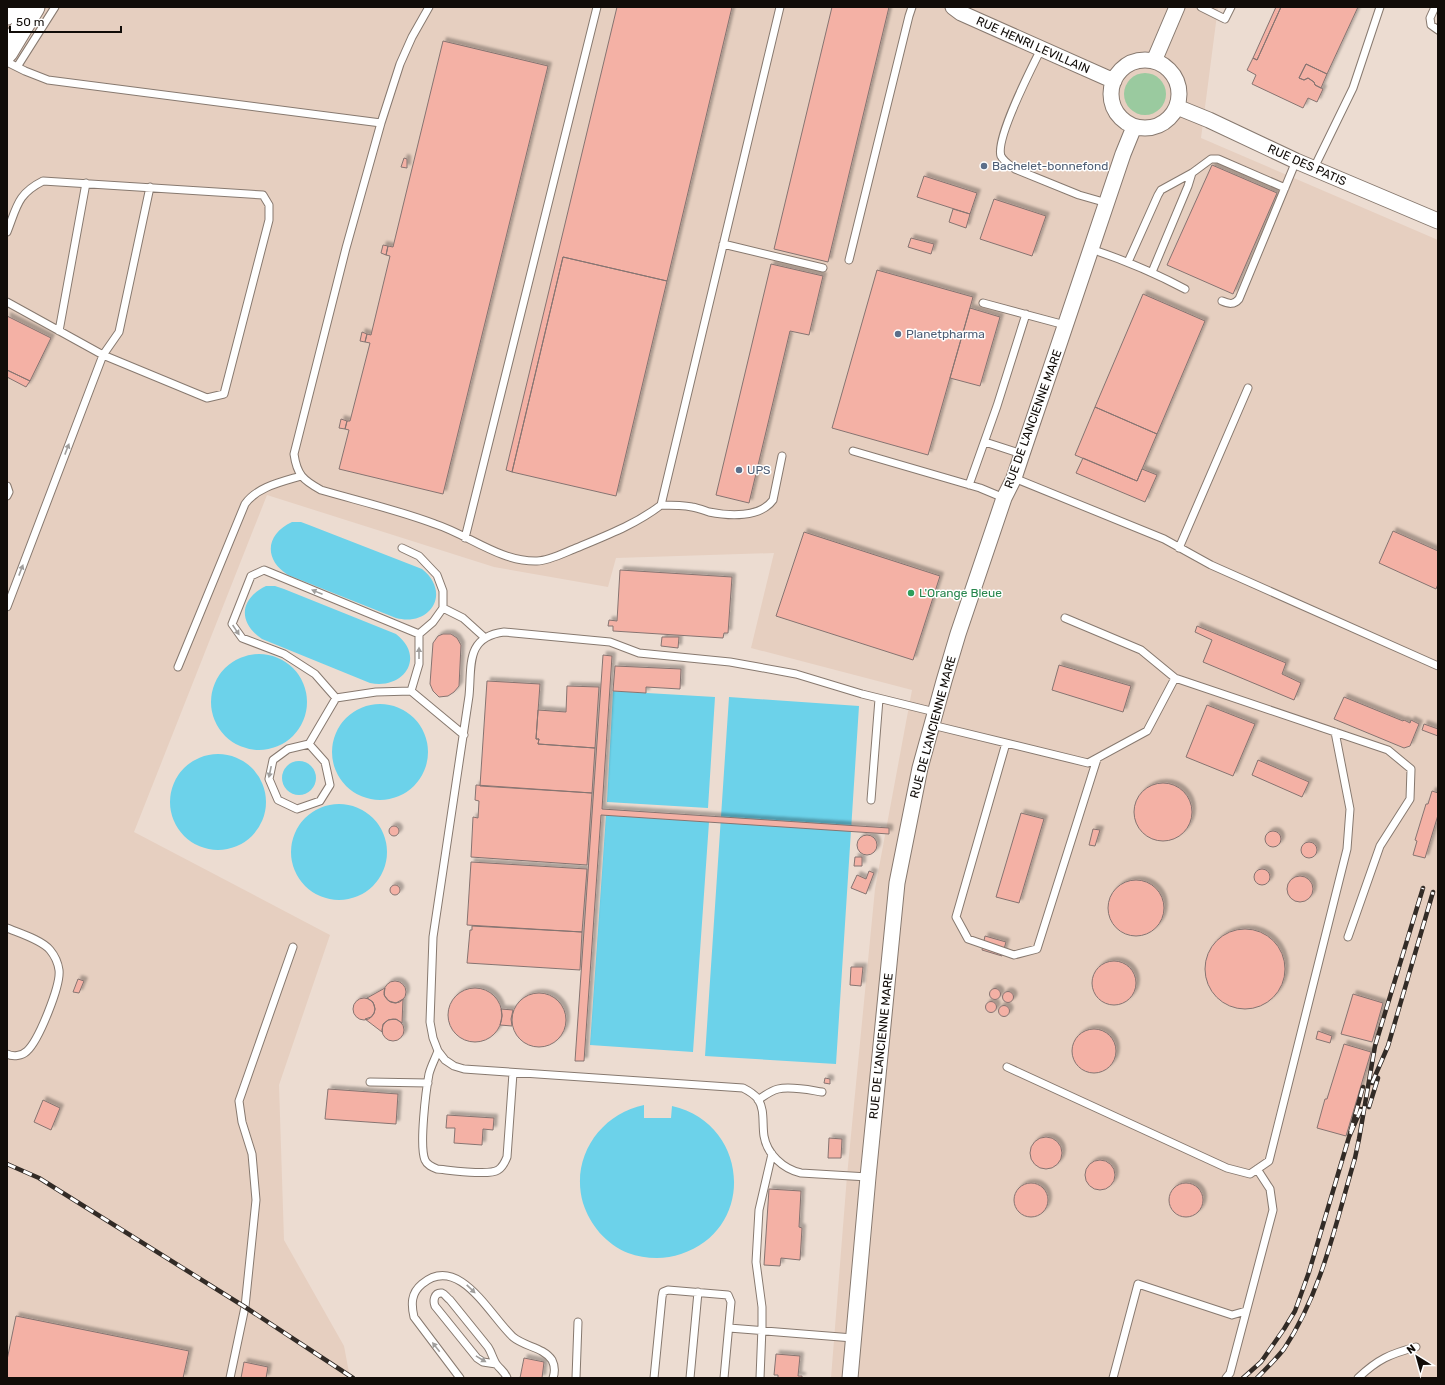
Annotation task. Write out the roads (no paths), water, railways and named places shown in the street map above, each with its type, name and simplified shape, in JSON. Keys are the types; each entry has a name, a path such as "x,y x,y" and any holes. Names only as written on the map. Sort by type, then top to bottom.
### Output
{"main road":[{"path":"7,14 11,7"},
{"path":"12,59 34,7"}],"street":[{"name":"RUE HENRI LEVILLAIN","path":"953,7 961,14 1114,81"},
{"path":"1154,61 1177,7"},
{"path":"1145,60 1154,61 1163,65 1176,79 1179,88 1177,107 1167,121 1159,125 1151,128 1134,127 1127,123 1116,112 1111,96 1114,81 1119,72 1126,66 1145,60"},
{"name":"RUE DES PATIS","path":"1177,107 1209,120 1296,161 1438,221"},
{"name":"RUE DE L'ANCIENNE MARE","path":"850,1378 897,883 920,768 958,634 1004,498 1014,478 1091,249 1134,127"}],"lane":[{"path":"7,62 12,59 55,7"},
{"path":"429,7 412,37 400,64 381,123 346,248 294,454 296,465 301,476 308,483 322,490 436,524 487,548 519,560 539,562 623,529 646,516 661,504 780,7"},
{"path":"465,538 597,7"},
{"path":"849,260 912,7"},
{"path":"1201,7 1225,19 1231,7"},
{"path":"1314,168 1353,88 1380,7"},
{"path":"1435,7 1430,18 1431,25 1438,30"},
{"path":"1041,49 1004,131 1000,146 1001,156 1006,163 1015,169 1080,195 1107,203"},
{"path":"12,59 48,80 381,123"},
{"path":"1128,262 1158,194 1166,187 1192,173 1211,159 1218,158 1285,188"},
{"path":"1222,301 1233,304 1239,299 1296,161"},
{"path":"1152,272 1192,173"},
{"path":"7,232 20,198 32,186 43,180 264,194 269,205 269,220 224,394 207,398 103,355 7,302"},
{"path":"59,331 86,183"},
{"path":"7,607 103,355 119,332 150,187"},
{"path":"723,244 823,268"},
{"path":"1091,249 1152,272 1186,289"},
{"path":"983,303 1066,325"},
{"path":"969,485 998,406 1026,314"},
{"path":"1179,548 1248,388"},
{"path":"984,442 1022,454"},
{"path":"853,451 969,485 1004,498"},
{"path":"661,504 691,506 710,512 731,514 762,510 769,506 773,500 782,456"},
{"path":"178,667 245,504 250,497 274,484 301,476"},
{"path":"1014,478 1164,539 1211,566 1438,666"},
{"path":"7,486 9,492 7,496"},
{"path":"402,548 419,556 438,575 443,591 443,608 433,622 419,634 419,664 411,691"},
{"path":"336,698 315,674 284,654 242,638 232,624 252,576 264,570 419,634"},
{"path":"443,608 463,618 484,637"},
{"path":"1065,618 1141,650 1175,678 1388,750 1411,768 1410,799 1380,846 1348,937"},
{"path":"868,1177 801,1173 792,1171 781,1164 767,1146 764,1135 763,1111 758,1100 752,1093 743,1088 464,1069 454,1066 445,1060 438,1051 433,1038 430,1022 433,937 470,696 472,657 476,645 484,637 494,633 504,632 610,642 639,653 730,662 796,674 879,699 1006,743 1088,763 1147,731 1175,678"},
{"path":"336,698 376,692 411,691 464,735"},
{"path":"310,744 325,762 330,785 320,801 297,809 278,800 269,779 273,760 288,749 310,744 336,698"},
{"path":"871,800 879,699"},
{"path":"1007,1066 1227,1168 1250,1174 1269,1161 1347,849 1350,809 1335,732"},
{"path":"1006,743 956,917 968,939 1014,955 1036,949 1097,759"},
{"path":"7,928 44,945 50,950 56,958 59,970 59,984 33,1044 26,1053 18,1056 7,1054"},
{"path":"230,1378 245,1307 256,1200 252,1154 242,1122 239,1101 293,947"},
{"path":"438,1051 428,1083 422,1143 423,1154 426,1161 436,1169 494,1172 500,1169 507,1157 513,1072"},
{"path":"370,1082 428,1083"},
{"path":"758,1100 770,1092 778,1089 822,1092"},
{"path":"760,1378 762,1307 756,1262 759,1210 772,1154"},
{"path":"1226,1378 1230,1373 1273,1210 1270,1189 1257,1169"},
{"path":"460,1378 414,1317 411,1308 416,1288 433,1277 442,1275 452,1277 463,1282 513,1337 523,1344 538,1349 546,1354 552,1361 555,1368 553,1378"},
{"path":"1113,1378 1138,1284 1232,1315 1246,1311"},
{"path":"654,1378 663,1292 668,1290 728,1295 731,1302 724,1378"},
{"path":"690,1378 698,1292"},
{"path":"496,1364 484,1362 477,1358 435,1306 434,1298 438,1294 444,1294 488,1347 496,1364 507,1378"},
{"path":"576,1378 578,1322"},
{"path":"729,1328 853,1338"},
{"path":"1358,1378 1381,1359 1416,1347"}],"water":[{"path":"292,522 301,522 422,569 431,578 435,588 436,597 433,606 427,613 419,618 396,618 288,575 274,562 271,554 271,547 277,533 283,527"},
{"path":"266,586 275,586 284,589 396,634 405,643 409,652 410,661 407,670 401,677 393,682 382,684 370,683 262,639 254,633 249,626 245,611 251,598 257,591"},
{"path":"259,654 277,657 293,668 304,684 307,702 304,720 293,736 277,747 259,750 241,747 225,736 214,720 211,702 214,684 225,668 241,657"},
{"path":"613,691 715,697 708,808 607,802"},
{"path":"729,697 859,706 836,1064 705,1056"},
{"path":"380,704 398,707 414,718 425,734 428,752 425,770 414,786 398,797 380,800 362,797 346,786 335,770 332,752 335,734 346,718 362,707"},
{"path":"218,754 236,757 252,768 263,784 266,802 263,820 252,836 236,847 218,850 200,847 184,836 173,820 170,802 173,784 184,768 200,757"},
{"path":"296,761 302,761 306,762 313,768 316,778 315,785 309,792 302,795 296,795 292,794 285,788 282,781 282,775 283,771 289,764"},
{"path":"339,804 357,807 373,818 384,834 387,852 384,870 373,886 357,897 339,900 321,897 305,886 294,870 291,852 294,834 305,818 321,807"},
{"path":"606,815 709,822 693,1052 590,1045"},
{"path":"644,1105 644,1118 671,1118 672,1106 698,1116 717,1133 729,1154 734,1177 732,1201 722,1223 706,1241 675,1256 648,1258 634,1255 620,1249 600,1233 590,1219 583,1203 580,1186 581,1170 585,1155 592,1140 602,1128 614,1118 628,1110"}],"railway":[{"path":"1257,1378 1284,1349 1297,1327 1327,1256 1355,1158 1375,1046 1423,888"},
{"path":"1372,1083 1388,1046 1433,892"},
{"path":"1369,1107 1378,1078"},
{"path":"1361,1109 1349,1137 1363,1087"},
{"path":"1243,1378 1261,1362 1295,1311 1309,1272 1349,1137"},
{"path":"7,1164 39,1178 245,1307 353,1378"}],"place":[{"name":"Bachelet-bonnefond","path":"984,166"},
{"name":"Planetpharma","path":"898,334"},
{"name":"UPS","path":"739,470"},
{"name":"L'Orange Bleue","path":"911,593"}]}
